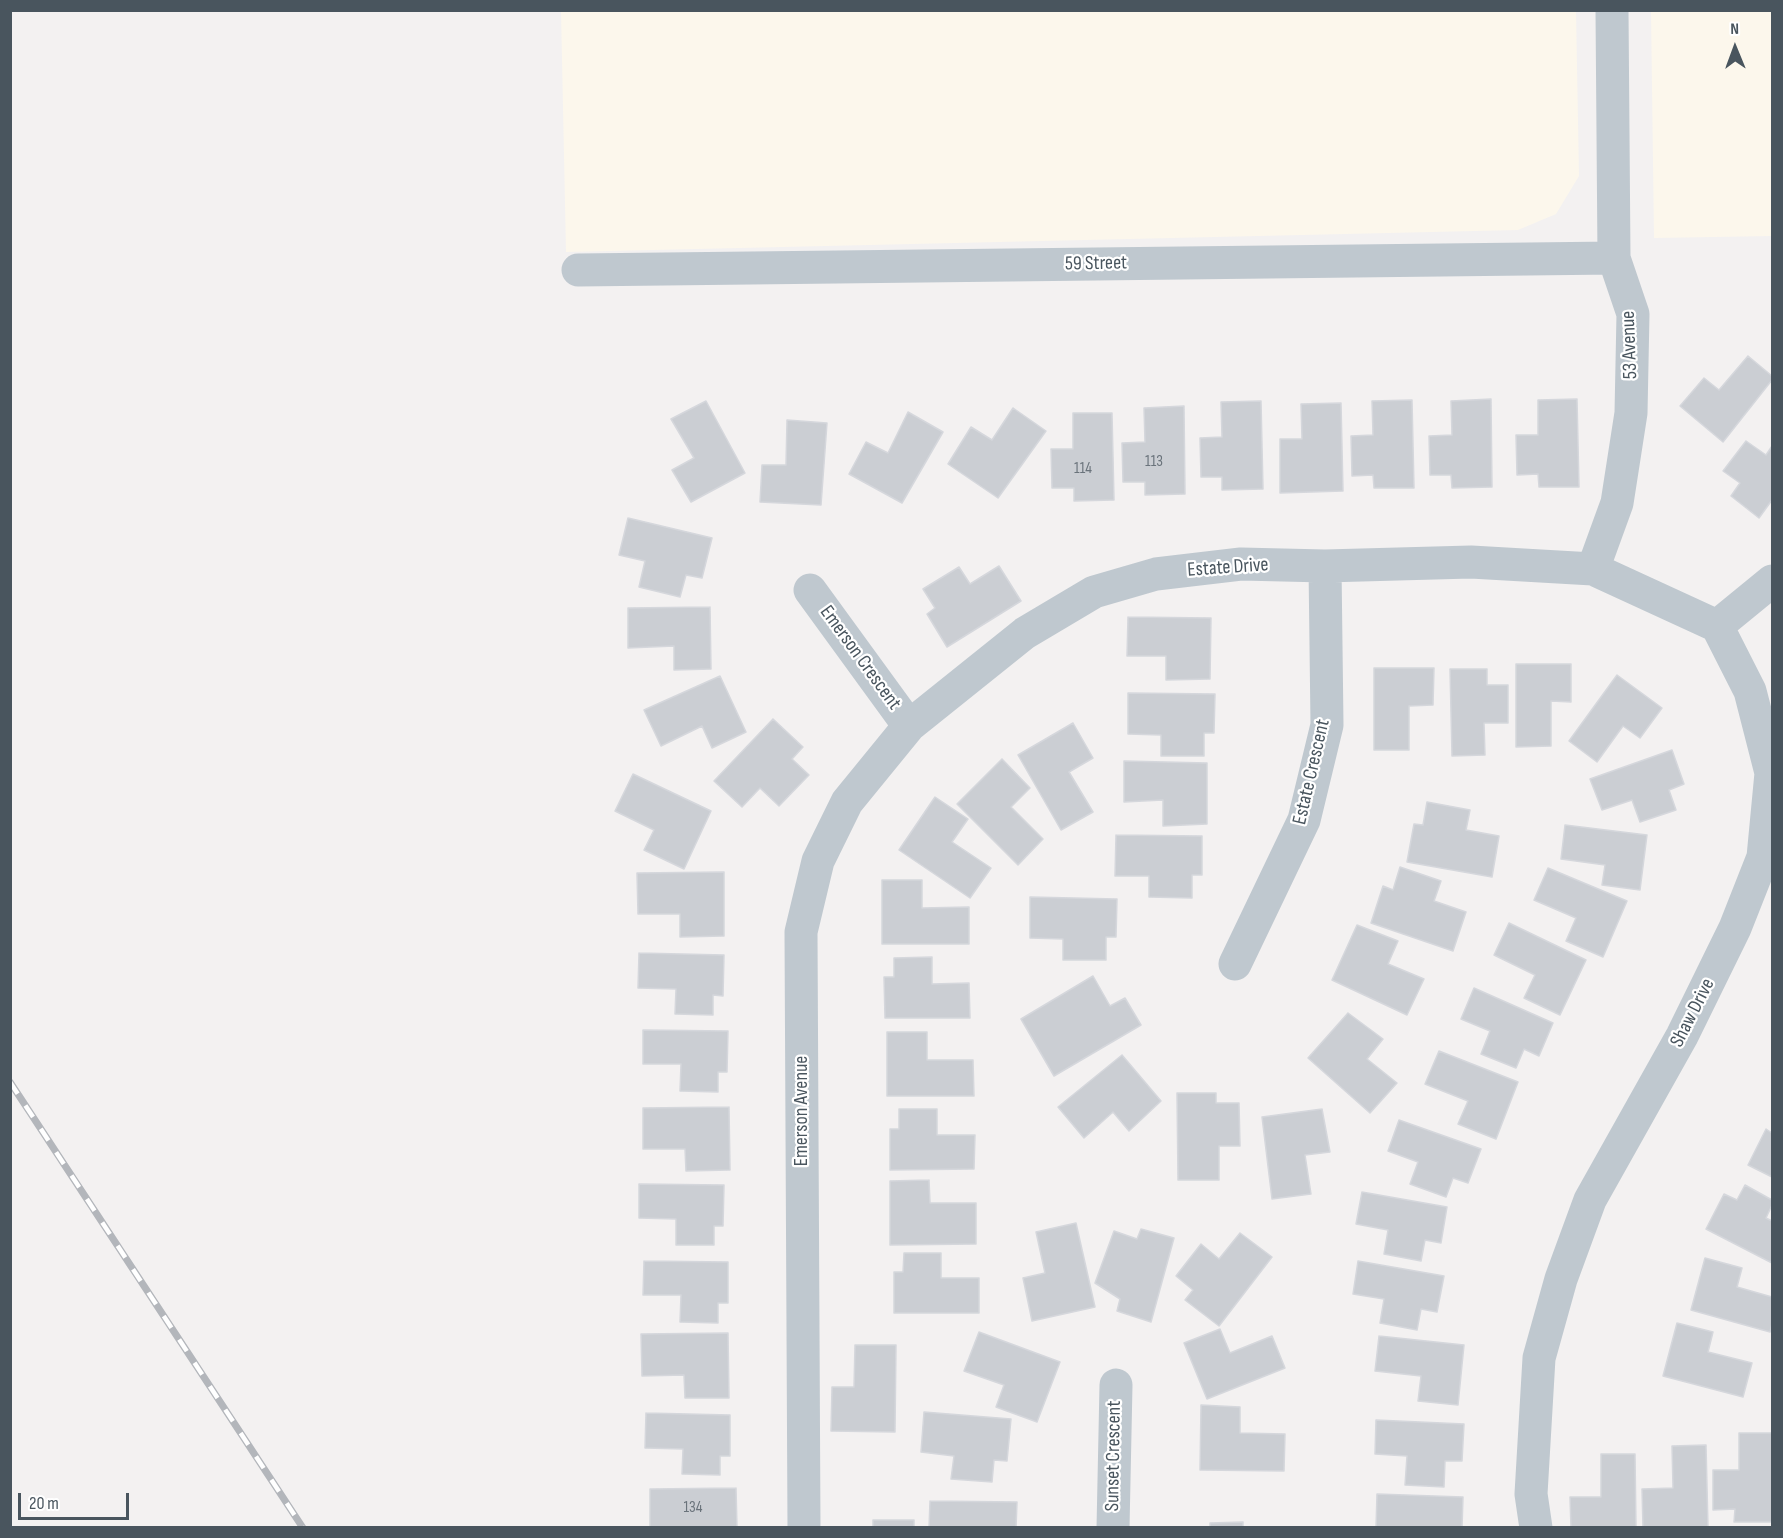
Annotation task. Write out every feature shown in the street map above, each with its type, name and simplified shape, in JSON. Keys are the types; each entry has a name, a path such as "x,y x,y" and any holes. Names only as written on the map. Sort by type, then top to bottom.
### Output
{"street":[{"name":"53 Avenue","path":"1593,568 1617,503 1631,413 1633,314 1614,258 1612,10"},
{"name":"59 Street","path":"578,270 1614,258"},
{"name":"Estate Drive","path":"909,726 1025,633 1094,592 1156,574 1241,564 1325,566 1471,562 1593,568"},
{"name":"Estate Crescent","path":"1235,964 1304,820 1327,724 1325,566"},
{"path":"1593,568 1716,626 1773,582"},
{"name":"Emerson Crescent","path":"810,590 909,726"},
{"name":"Shaw Drive","path":"1536,1527 1531,1494 1539,1358 1561,1279 1590,1200 1682,1036 1736,928 1763,856 1771,773 1750,691 1716,626"},
{"name":"Emerson Avenue","path":"804,1527 801,932 818,861 847,802 909,726"},
{"name":"Sunset Crescent","path":"1113,1527 1116,1385"}],"shaded area":[{"path":"561,11 1576,11 1579,176 1556,214 1518,230 566,252"},
{"path":"1651,11 1772,11 1772,236 1654,238"}],"building":[{"path":"1748,356 1772,376 1772,380 1723,442 1680,406 1704,378 1719,390"},
{"path":"1491,399 1492,487 1452,488 1451,475 1430,475 1429,436 1452,435 1451,401"},
{"path":"1577,399 1579,487 1539,487 1538,474 1517,475 1516,435 1538,435 1538,400"},
{"path":"1412,400 1414,488 1374,488 1373,475 1352,476 1351,436 1373,435 1372,401"},
{"path":"706,401 745,473 691,502 672,470 694,458 671,419"},
{"path":"1261,401 1263,489 1222,490 1222,477 1201,477 1200,438 1222,437 1221,402"},
{"path":"1341,403 1343,491 1280,493 1280,439 1302,439 1301,404"},
{"path":"1184,406 1185,494 1145,495 1145,482 1123,482 1122,443 1145,442 1144,408"},
{"path":"1013,408 1046,431 998,498 948,464 971,427 992,440"},
{"path":"908,412 943,432 902,503 849,474 866,442 888,453"},
{"path":"1073,413 1112,413 1114,500 1074,501 1074,488 1052,488 1051,449 1073,449"},
{"path":"787,420 827,423 821,505 760,502 762,465 786,465"},
{"path":"1746,441 1766,455 1772,446 1772,500 1759,518 1731,496 1740,483 1723,471"},
{"path":"628,518 712,538 702,578 686,575 680,597 639,587 645,561 619,555"},
{"path":"999,566 1021,601 947,647 927,614 935,608 923,589 959,567 970,584"},
{"path":"710,607 711,669 674,670 674,646 628,648 628,608"},
{"path":"1128,617 1211,618 1210,679 1166,680 1166,656 1127,656"},
{"path":"1516,664 1571,664 1571,702 1551,701 1551,746 1516,747"},
{"path":"1374,668 1434,668 1433,705 1409,706 1409,750 1374,750"},
{"path":"1450,669 1487,669 1487,685 1508,685 1508,723 1484,723 1485,755 1452,756"},
{"path":"1617,675 1662,708 1640,738 1623,726 1597,762 1569,741"},
{"path":"720,676 746,732 712,748 702,726 661,746 644,710"},
{"path":"1128,693 1215,694 1214,733 1204,733 1204,756 1161,756 1161,735 1128,734"},
{"path":"773,719 803,747 792,759 809,775 779,806 760,788 742,807 714,781"},
{"path":"1073,723 1093,758 1069,772 1093,812 1061,830 1018,755"},
{"path":"1672,750 1684,784 1669,790 1676,810 1640,822 1632,800 1602,810 1590,779"},
{"path":"1002,759 1030,788 1011,807 1043,839 1018,865 957,804"},
{"path":"1124,761 1207,763 1207,824 1163,826 1163,800 1124,802"},
{"path":"633,774 711,811 684,869 644,850 654,830 615,811"},
{"path":"935,797 968,819 952,842 991,868 970,898 899,850"},
{"path":"1427,802 1470,810 1466,830 1499,836 1492,877 1407,862 1414,824 1423,825"},
{"path":"1565,825 1647,835 1640,890 1602,885 1605,865 1561,859"},
{"path":"1116,835 1202,836 1202,875 1192,875 1192,898 1149,897 1149,876 1115,876"},
{"path":"1400,867 1441,881 1434,901 1466,912 1453,951 1371,923 1383,886 1393,890"},
{"path":"1548,868 1627,901 1603,957 1566,941 1576,918 1534,900"},
{"path":"724,872 724,936 680,937 680,914 638,914 637,873"},
{"path":"882,880 922,880 922,908 969,907 969,944 882,944"},
{"path":"1030,897 1117,899 1116,937 1106,937 1106,960 1063,960 1063,939 1030,938"},
{"path":"1509,923 1586,960 1560,1015 1524,998 1535,975 1494,955"},
{"path":"1357,925 1398,941 1388,964 1424,979 1407,1015 1332,980"},
{"path":"639,953 724,955 723,996 713,995 713,1015 675,1014 676,989 638,988"},
{"path":"932,957 932,984 969,983 970,1018 885,1018 884,977 894,977 894,958"},
{"path":"1093,976 1110,1006 1125,998 1141,1025 1054,1076 1021,1019"},
{"path":"1474,988 1553,1023 1539,1056 1524,1049 1516,1068 1481,1054 1490,1031 1461,1019"},
{"path":"1348,1013 1383,1039 1367,1059 1397,1083 1370,1113 1308,1058"},
{"path":"643,1030 728,1031 727,1072 718,1072 718,1092 680,1091 681,1064 643,1064"},
{"path":"887,1032 927,1032 927,1060 973,1060 974,1096 887,1096"},
{"path":"1439,1051 1518,1082 1496,1139 1458,1124 1468,1101 1425,1084"},
{"path":"1122,1055 1161,1101 1129,1131 1113,1112 1084,1138 1058,1107"},
{"path":"1177,1093 1216,1093 1216,1103 1239,1103 1240,1146 1219,1146 1219,1180 1178,1180"},
{"path":"729,1107 730,1170 686,1171 685,1149 643,1149 643,1108"},
{"path":"899,1109 937,1109 937,1135 975,1135 974,1169 890,1170 890,1129 899,1129"},
{"path":"1322,1109 1330,1152 1305,1155 1311,1194 1272,1199 1262,1117"},
{"path":"1399,1120 1481,1149 1468,1183 1453,1178 1446,1197 1410,1184 1418,1162 1388,1151"},
{"path":"1766,1129 1772,1133 1772,1177 1748,1165"},
{"path":"929,1180 930,1203 976,1203 976,1244 890,1245 890,1181"},
{"path":"639,1184 724,1185 723,1226 714,1226 714,1245 676,1245 676,1219 639,1218"},
{"path":"1745,1185 1772,1200 1766,1218 1772,1221 1772,1263 1706,1229 1724,1194 1737,1200"},
{"path":"1362,1192 1447,1207 1441,1243 1425,1240 1421,1261 1384,1254 1388,1230 1356,1224"},
{"path":"1076,1223 1095,1307 1032,1321 1023,1278 1045,1273 1036,1232"},
{"path":"1141,1229 1174,1238 1151,1322 1117,1311 1120,1299 1095,1283 1114,1231 1137,1239"},
{"path":"1240,1233 1272,1257 1219,1326 1185,1300 1193,1290 1176,1276 1201,1244 1219,1259"},
{"path":"904,1253 941,1253 941,1278 979,1278 979,1313 894,1313 894,1272 903,1272"},
{"path":"1705,1258 1742,1268 1737,1287 1772,1297 1770,1332 1691,1310"},
{"path":"644,1261 728,1262 728,1303 718,1303 718,1323 680,1322 681,1295 643,1295"},
{"path":"1358,1261 1444,1276 1437,1312 1421,1309 1417,1330 1380,1323 1384,1299 1353,1294"},
{"path":"1677,1323 1713,1332 1708,1352 1752,1363 1743,1397 1663,1376"},
{"path":"1220,1329 1230,1353 1272,1336 1285,1368 1207,1399 1184,1343"},
{"path":"979,1332 1060,1362 1037,1422 996,1407 1004,1385 964,1371"},
{"path":"728,1333 729,1398 685,1398 684,1375 642,1376 641,1334"},
{"path":"1379,1336 1464,1345 1458,1405 1418,1401 1421,1376 1375,1371"},
{"path":"855,1345 896,1345 895,1432 831,1431 832,1387 854,1387"},
{"path":"1201,1405 1240,1407 1240,1433 1285,1434 1284,1471 1200,1470"},
{"path":"924,1412 1011,1419 1007,1461 994,1460 992,1482 951,1479 954,1456 921,1452"},
{"path":"646,1413 730,1415 730,1456 720,1456 720,1475 682,1474 683,1449 645,1448"},
{"path":"1376,1420 1464,1424 1462,1461 1445,1461 1444,1487 1405,1485 1407,1456 1375,1454"},
{"path":"1739,1433 1772,1433 1772,1522 1734,1522 1735,1509 1713,1510 1713,1470 1739,1470"},
{"path":"1706,1445 1708,1528 1643,1528 1642,1489 1673,1488 1672,1446"},
{"path":"1601,1454 1635,1454 1636,1528 1571,1528 1570,1497 1601,1497"},
{"path":"736,1488 737,1528 650,1528 650,1489"},
{"path":"1377,1494 1463,1497 1462,1528 1376,1528"},
{"path":"930,1501 1017,1502 1016,1528 929,1528"},
{"path":"873,1520 914,1520 914,1528 873,1528"},
{"path":"1243,1522 1243,1528 1210,1528 1210,1523"}],"railway":[{"path":"10,1082 303,1528"}]}
